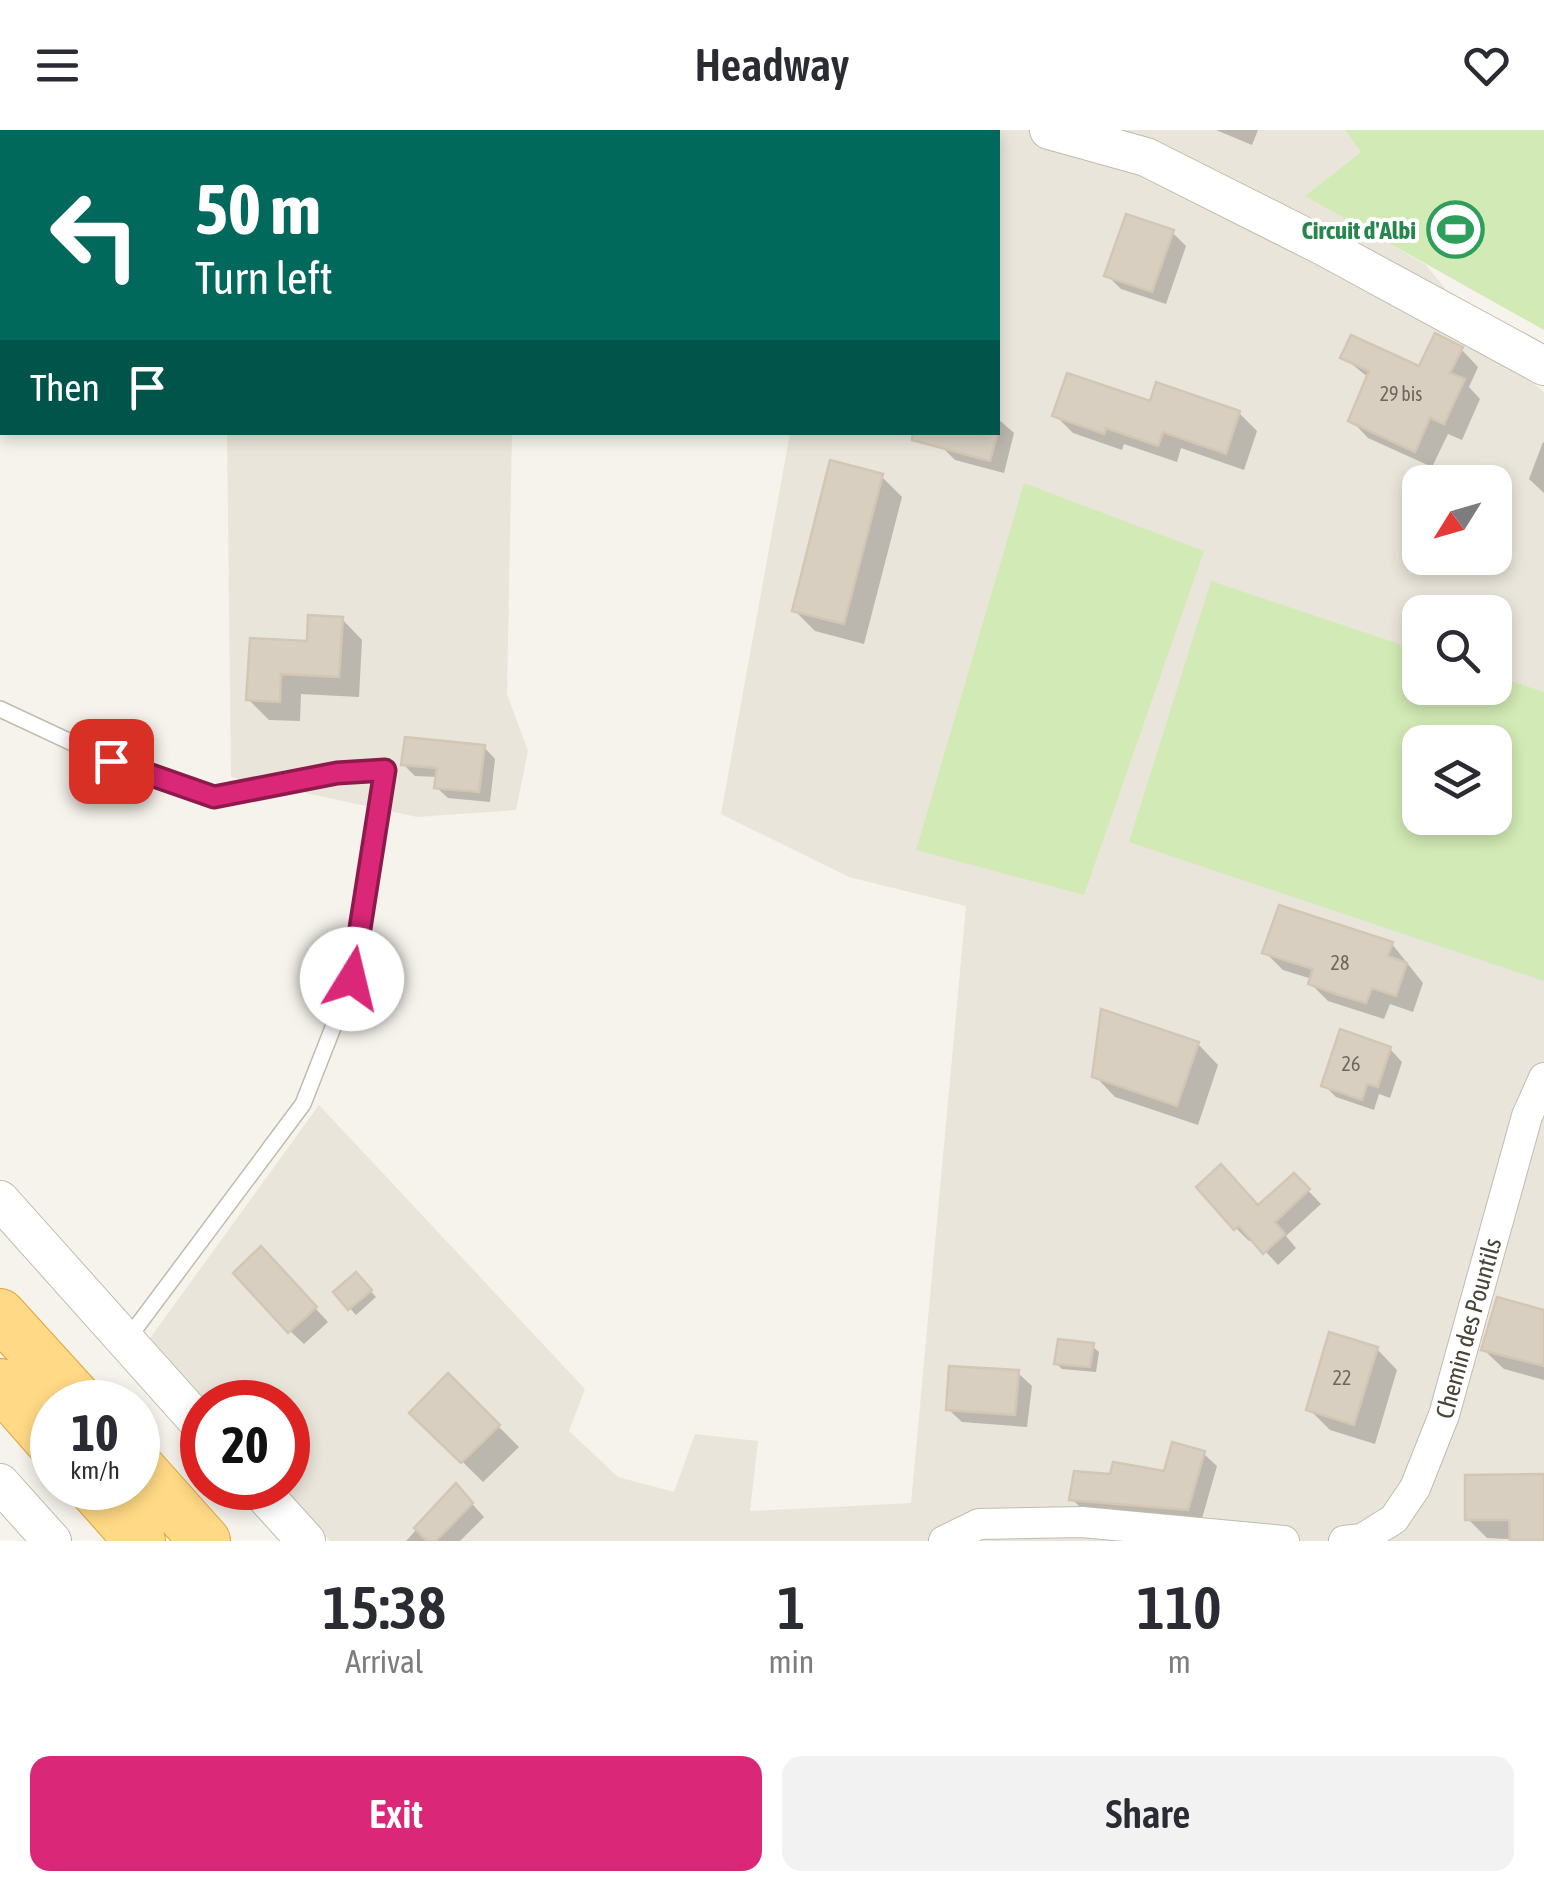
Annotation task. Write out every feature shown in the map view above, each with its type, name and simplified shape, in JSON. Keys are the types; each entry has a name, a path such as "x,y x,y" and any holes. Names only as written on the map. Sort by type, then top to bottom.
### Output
{"highway":[{"path":"0,1314 60,1380"},
{"path":"0,1384 30,1417"},
{"path":"160,1491 205,1541"},
{"path":"112,1510 140,1541"}],"street":[{"path":"1049,130 1146,157 1325,247 1544,366"},
{"name":"Chemin des Pountils","path":"1344,1541 1395,1530 1415,1488 1444,1414 1527,1116 1544,1078"},
{"path":"0,1200 180,1401"},
{"path":"0,1483 52,1541"},
{"path":"278,1510 306,1541"},
{"path":"944,1541 979,1524 1082,1522 1284,1541"}],"lane":[{"path":"0,709 111,761 214,797 337,773 385,770 352,979 304,1104 126,1341"}],"shaded area":[{"path":"1000,130 1345,130 1362,151 1306,196 1425,264 1505,360 1544,392 1544,1541 330,1541 301,1510 310,1510 310,1380 184,1380 148,1341 319,1105 585,1389 569,1431 618,1477 674,1492 695,1434 758,1441 750,1511 911,1503 966,906 849,877 721,814 790,435 1000,435"},
{"path":"227,435 512,435 507,694 528,751 516,810 417,817 231,777"}],"green space":[{"name":"Circuit d'Albi","path":"1345,130 1544,130 1544,330 1305,196 1361,152"},
{"path":"1024,483 1204,551 1084,895 916,850"},
{"path":"1211,581 1402,645 1402,705 1512,705 1512,682 1544,692 1544,981 1129,842"}],"building":[{"path":"1126,214 1174,230 1152,292 1104,276"},
{"path":"1435,333 1463,347 1450,373 1465,379 1444,424 1430,418 1415,452 1348,421 1369,371 1340,358 1351,335 1419,366"},
{"path":"1067,373 1150,401 1156,382 1240,411 1226,454 1163,432 1158,446 1106,428 1104,434 1052,416"},
{"path":"913,435 997,435 990,461 912,440"},
{"path":"830,460 883,474 844,624 792,611"},
{"path":"308,615 343,617 339,677 281,674 280,702 246,700 250,638 307,641"},
{"path":"405,737 485,745 479,792 434,788 437,768 401,765"},
{"path":"1279,905 1393,942 1388,956 1407,963 1396,996 1372,988 1366,1003 1342,996 1308,984 1313,969 1262,953"},
{"path":"1101,1009 1199,1042 1177,1106 1092,1077"},
{"path":"1340,1029 1391,1047 1378,1087 1367,1084 1362,1100 1321,1086"},
{"path":"1221,1164 1258,1205 1294,1173 1310,1189 1275,1222 1285,1234 1263,1254 1239,1226 1234,1230 1196,1187"},
{"path":"261,1246 317,1307 288,1333 233,1273"},
{"path":"356,1272 372,1290 348,1310 333,1292"},
{"path":"1497,1297 1544,1310 1544,1366 1481,1350"},
{"path":"1329,1332 1378,1347 1354,1425 1306,1410"},
{"path":"1058,1339 1094,1343 1090,1367 1054,1364"},
{"path":"949,1366 1019,1370 1015,1415 946,1410"},
{"path":"448,1373 500,1425 461,1463 409,1413"},
{"path":"1172,1442 1205,1451 1188,1510 1069,1500 1074,1471 1110,1474 1113,1462 1164,1471"},
{"path":"1544,1474 1544,1541 1510,1541 1509,1520 1465,1520 1465,1475"},
{"path":"456,1483 473,1503 436,1541 427,1541 414,1528"}],"place":[{"name":"Circuit d'Albi","path":"1455,230"}],"route":[{"path":"111,761 214,797 337,773 385,770 352,979"}]}
